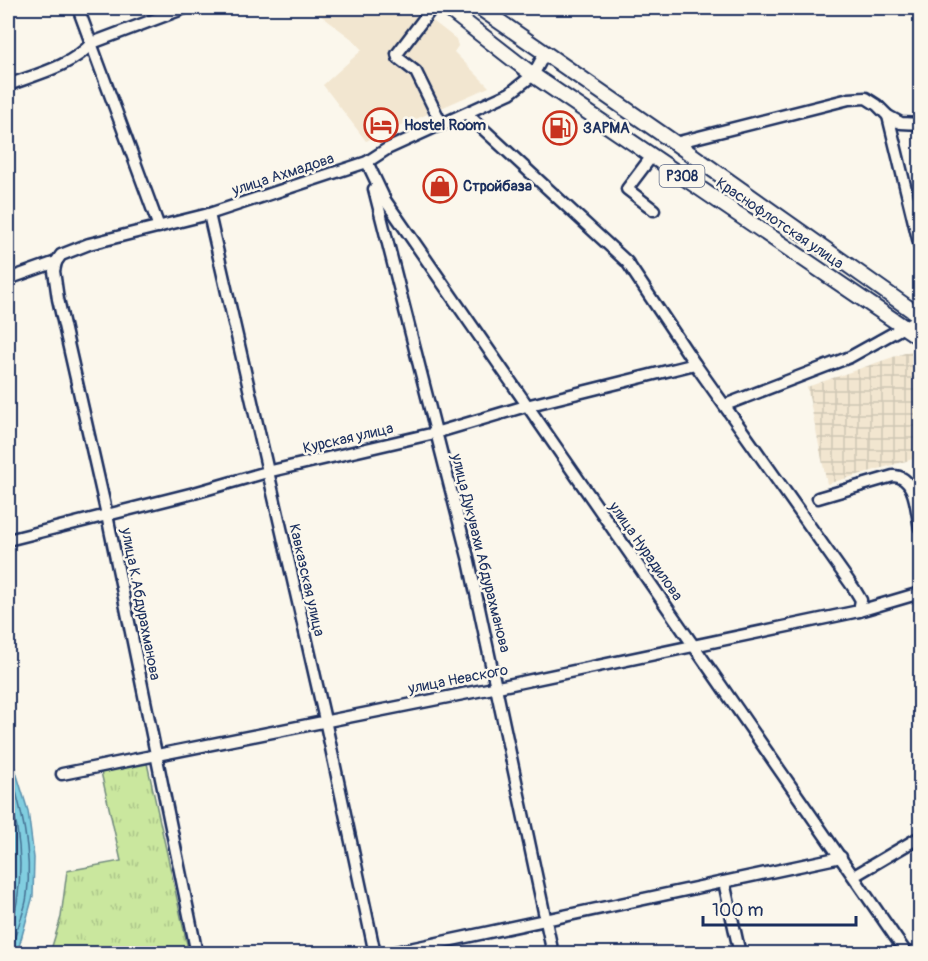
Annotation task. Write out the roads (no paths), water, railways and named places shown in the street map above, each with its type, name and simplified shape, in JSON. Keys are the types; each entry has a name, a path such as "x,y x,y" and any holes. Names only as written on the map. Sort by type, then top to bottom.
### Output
{"main road":[{"name":"Краснофлотская улица","path":"447,8 533,75 921,338"},
{"name":"Краснофлотская улица","path":"480,8 675,142 921,317"}],"street":[{"path":"78,8 159,227"},
{"path":"8,85 60,66 82,54 92,43 185,8"},
{"path":"432,8 397,54 416,72 442,125"},
{"name":"улица Ахмадова","path":"8,279 56,262 62,255 75,249 209,214 367,162 387,149 510,93 533,75 545,53"},
{"path":"675,142 849,99 866,98 888,116 901,123 921,124"},
{"path":"467,114 627,262 694,364 855,590 861,600 859,610"},
{"path":"888,116 921,247"},
{"path":"652,156 627,189 654,210"},
{"name":"улица Нурадилова","path":"367,162 385,200 907,954"},
{"name":"улица Дукувахи Абдурахманова","path":"367,162 435,433 470,561 553,954"},
{"name":"Кавказская улица","path":"209,214 325,720 375,954"},
{"name":"улица К.Абдурахманова","path":"56,262 54,272 58,299 107,515 197,954"},
{"path":"725,405 850,357 921,317"},
{"name":"Курская улица","path":"8,540 267,472 435,433 526,406 694,364"},
{"path":"818,498 899,476 910,485 921,528"},
{"name":"улица Невского","path":"62,774 498,687 859,610 921,593"},
{"path":"854,876 921,837"},
{"path":"386,954 841,857"},
{"path":"724,882 740,954"}],"water":[{"path":"8,746 28,811 34,858 33,896 17,954 8,953"}],"place":[{"name":"Hostel Room","path":"381,125"},
{"name":"ЗАРМА","path":"560,128"},
{"name":"Стройбаза","path":"440,186"}]}
